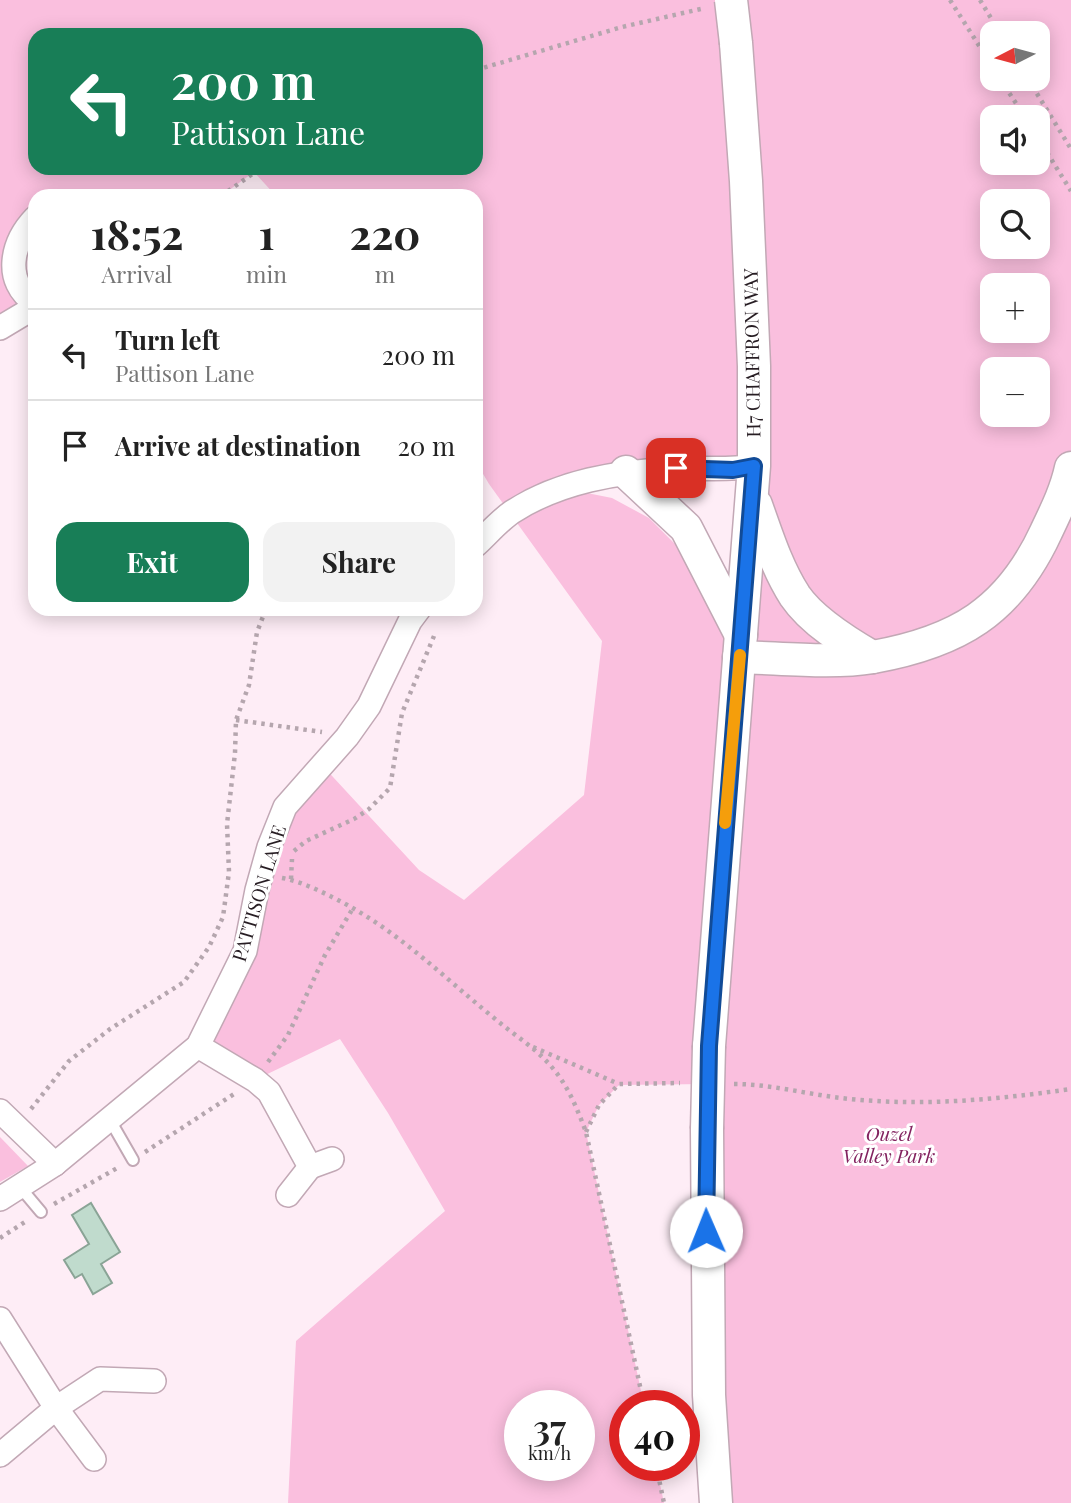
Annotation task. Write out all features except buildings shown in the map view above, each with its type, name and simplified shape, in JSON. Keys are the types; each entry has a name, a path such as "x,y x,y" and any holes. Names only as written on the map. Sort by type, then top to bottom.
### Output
{"street":[{"name":"H7 CHAFFRON WAY","path":"716,1503 709,1395 706,1129 709,1046 753,480 754,366 746,181 736,43 724,3"},
{"path":"28,225 17,241 13,260 16,276 28,297"},
{"path":"0,328 28,310"},
{"path":"483,539 511,513 559,488 626,472 676,468 733,470 753,480 774,557 796,597 836,636 872,657"},
{"path":"626,472 686,528 741,646 836,659 872,657 946,638 985,616 1011,589 1035,554 1067,487 1071,468"},
{"name":"PATTISON LANE","path":"10,1193 55,1164 198,1046 245,951 269,846 285,807 347,737 369,706 414,616"},
{"path":"198,1046 256,1080 269,1092 310,1167"},
{"path":"0,1111 55,1164"},
{"path":"288,1195 310,1167 332,1159"},
{"path":"0,1319 56,1408 94,1459"},
{"path":"0,1455 56,1408 100,1379 153,1381"}],"lane":[{"path":"110,1120 133,1160"},
{"path":"10,1193 40,1212"}],"path":[{"path":"950,0 980,47"},
{"path":"979,0 992,21"},
{"path":"483,68 622,27 724,3"},
{"path":"1035,91 1071,149"},
{"path":"1050,157 1071,191"},
{"path":"231,189 251,175"},
{"path":"17,1128 68,1061 110,1029 184,982 209,947 223,917 229,872 227,824 236,720 248,685 257,632 263,616"},
{"path":"291,879 293,852 306,841 354,819 369,809 390,788 402,713 434,636"},
{"path":"236,720 347,737"},
{"path":"229,872 291,879 353,908 390,930 496,1020 531,1046 555,1071 577,1107 586,1132 641,1390"},
{"path":"0,1238 40,1212 133,1160 256,1080 288,1035 325,955 353,908"},
{"path":"531,1046 619,1084 685,1083"},
{"path":"586,1132 600,1105 619,1084"},
{"path":"733,1084 896,1102 970,1102 1071,1089"},
{"path":"659,1481 663,1503"}],"green space":[{"name":"Ouzel Valley Park","path":"0,0 1071,0 1071,1503 716,1503 708,1084 619,1085 599,1105 586,1132 641,1390 609,1390 609,1481 659,1481 664,1503 288,1503 296,1341 445,1211 388,1113 340,1039 255,1080 198,1046 245,951 269,847 321,764 419,870 464,900 584,795 602,641 483,474 483,189 270,189 257,175 483,175 483,28 28,28 28,175 250,175 231,189 28,189 28,227 17,241 28,288 28,304 0,328","holes":["753,466 739,656 683,552 649,518 612,498 562,488"]},
{"path":"0,1137 28,1166 0,1182"}],"slow traffic":[{"path":"725,823 740,655"}],"route":[{"path":"676,468 733,470 754,466 709,1046 706,1231"}]}
